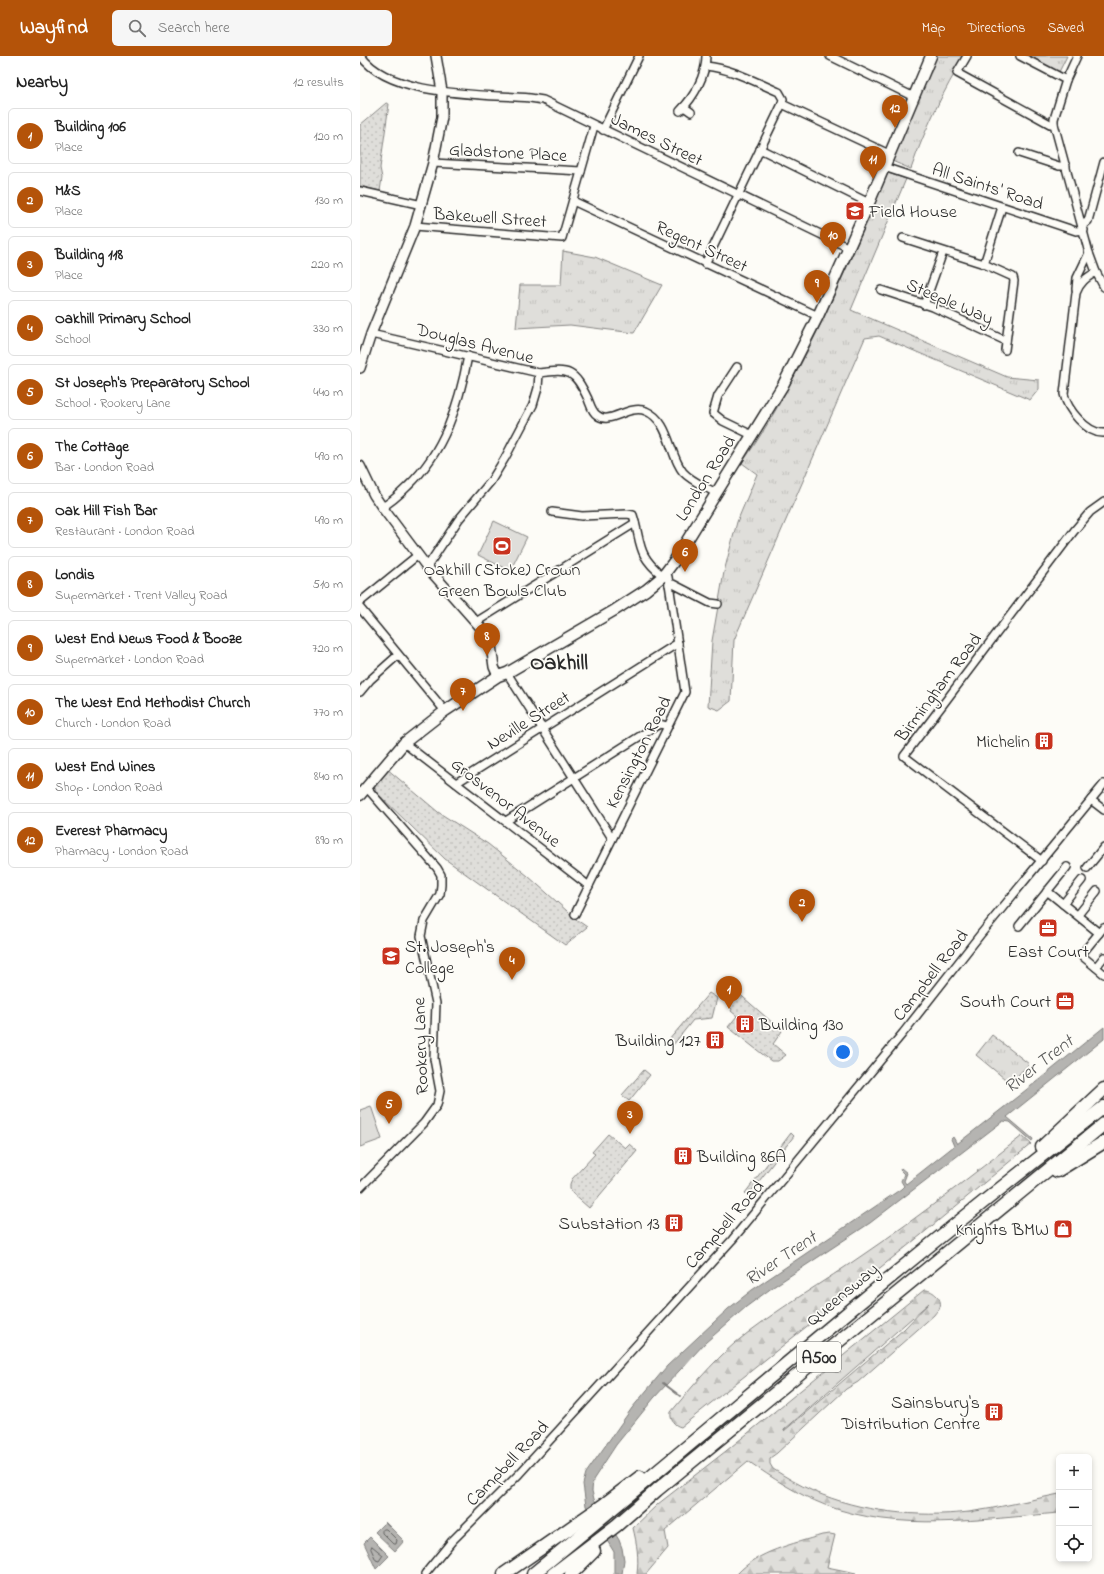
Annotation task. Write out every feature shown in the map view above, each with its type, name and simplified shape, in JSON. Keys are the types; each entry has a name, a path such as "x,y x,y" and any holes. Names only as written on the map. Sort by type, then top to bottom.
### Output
{"highway":[{"path":"999,1189 1057,1132 1104,1089"},
{"path":"1057,1132 1104,1095"},
{"name":"Queensway","path":"584,1525 605,1510 635,1480 700,1436 999,1189 1104,1107"},
{"name":"Queensway","path":"595,1546 663,1485 1104,1124"},
{"path":"1005,1205 1104,1134"},
{"path":"1005,1205 1104,1142"},
{"path":"504,1574 584,1525"},
{"path":"533,1574 584,1525"},
{"path":"554,1574 595,1546"},
{"path":"571,1574 595,1546"}],"main road":[{"name":"London Road","path":"363,791 404,743 445,711 502,675 615,610 646,590 664,574 675,560 783,385 818,316 849,248 931,56"}],"street":[{"name":"James Street","path":"361,56 369,66 394,80 414,86 442,91 543,100 594,126 849,248"},
{"path":"360,368 371,334 415,226 433,163 442,117 442,91 436,56"},
{"path":"603,130 639,56"},
{"path":"690,112 682,109 692,96 706,66 706,56"},
{"path":"830,56 914,97"},
{"path":"967,56 957,73 1050,124 1054,124"},
{"path":"1020,56 1066,80"},
{"path":"1077,56 1066,80 1054,119 1054,124 1089,253 1096,272 1104,287"},
{"path":"705,264 739,195 783,99 779,92 733,71 706,66"},
{"path":"782,104 889,154"},
{"path":"573,201 594,126"},
{"path":"760,149 869,203"},
{"path":"1019,153 1059,166 1066,166"},
{"path":"1083,228 1088,221 1104,162"},
{"name":"Gladstone Place","path":"433,163 581,170"},
{"name":"All Saints' Road","path":"884,167 1076,231 1083,228"},
{"path":"360,190 422,205"},
{"name":"Bakewell Street","path":"415,226 562,238 573,201"},
{"name":"Regent Street","path":"573,201 818,316"},
{"path":"903,238 984,264 1002,207"},
{"path":"924,304 943,252"},
{"path":"1089,253 1077,278 1064,394 1068,406 1081,422 1098,433 1104,434"},
{"name":"Steeple Way","path":"984,264 1013,277 1014,281 1005,350"},
{"path":"1076,293 1079,285 1084,279 1096,272"},
{"name":"Steeple Way","path":"881,290 933,307 1006,341"},
{"name":"Douglas Avenue","path":"371,334 538,374 538,388 533,405 505,458 491,481 459,519 427,567"},
{"path":"382,507 390,503 420,475 436,452 447,430 457,402 463,384 468,356"},
{"path":"737,367 718,396 713,413 723,421 752,436"},
{"path":"538,374 565,371 573,375 580,383 595,414 600,418 613,417 636,409 646,411 652,415 659,422 668,437 684,474 716,493"},
{"path":"360,466 374,495 427,567 490,638 494,666 542,728 612,838"},
{"name":"Birmingham Road","path":"1042,861 904,756 1074,531 1090,512 1104,502"},
{"path":"552,512 582,516 633,515 638,541 644,556 653,568 664,574"},
{"path":"476,622 635,523"},
{"path":"360,602 418,554"},
{"name":"Kensington Road","path":"575,914 685,692 669,585 664,574"},
{"path":"669,585 674,584 710,603 718,604"},
{"path":"360,608 445,711"},
{"name":"Neville Street","path":"456,783 678,643"},
{"path":"360,692 370,680 398,655"},
{"path":"506,821 660,724 667,726"},
{"name":"Grosvenor Avenue","path":"404,743 589,886"},
{"name":"Campbell Road","path":"425,1574 452,1541 519,1474 732,1240 903,1033 1104,784"},
{"name":"Rookery Lane","path":"360,1188 424,1123 437,1105 440,1091 434,1059 436,1003 420,936 424,922 440,894 442,885 441,874 437,868 363,791"},
{"path":"1091,800 1104,810"},
{"path":"1088,868 1104,847"},
{"path":"1019,926 1067,867"},
{"path":"1063,904 1082,880"},
{"path":"1047,891 1078,916 1102,930 1081,955 1104,974"},
{"path":"1078,916 1097,891"},
{"path":"1096,967 1104,957"}],"green space":[{"path":"936,56 965,56 935,111 922,139 911,169 892,161"},
{"path":"1030,56 1067,56 1059,72"},
{"path":"386,103 389,104 380,168 382,178 380,191 360,186 360,125"},
{"path":"888,173 906,179 851,310 1007,377 1039,380 1039,389 1030,400 879,336 865,338 734,640 731,701 719,710 708,706 712,641 724,572 737,522 757,474 742,463 772,417 802,362 840,282"},
{"path":"563,251 595,257 662,285 634,333 570,325 516,328 520,285 561,285"},
{"name":"Oakhill (Stoke) Crown Green Bowls Club","path":"494,521 527,537 510,571 478,555"},
{"path":"386,768 438,812 488,844 587,927 565,945 445,859 376,792 374,784"},
{"path":"736,991 782,1031 773,1044 786,1055 778,1061 771,1061 728,1027 737,1016 731,1011 731,1001 726,997 731,992"},
{"path":"709,993 717,998 712,1018 693,1020 673,1045 668,1041"},
{"path":"992,1035 1029,1064 1010,1083 976,1055"},
{"path":"644,1070 650,1075 629,1101 622,1095"},
{"path":"371,1106 382,1139 360,1147 360,1110"},
{"path":"791,1133 794,1136 753,1189 748,1194 745,1193"},
{"path":"608,1134 625,1148 629,1144 637,1151 589,1208 572,1193 570,1184 572,1179 595,1154 592,1152"},
{"path":"1022,1136 1031,1144 921,1235 681,1427 674,1423 671,1417 671,1412 710,1367 735,1343 800,1296 906,1224 965,1181"},
{"path":"924,1290 930,1291 940,1300 940,1307 934,1315 858,1382 846,1389 770,1458 770,1464 773,1469 798,1484 831,1498 850,1504 890,1512 909,1514 949,1514 969,1512 1056,1495 1056,1513 941,1522 882,1519 853,1514 815,1501 766,1474 748,1461 665,1531 668,1548 646,1574 637,1574 638,1562 636,1540 633,1528 658,1504 726,1451","holes":["929,1303 904,1329 784,1430"]},
{"path":"830,1534 835,1535 827,1567 856,1573 855,1574 737,1574 755,1559 776,1549"}],"water":[{"path":"1104,1027 1104,1039 1007,1117 1033,1139 1032,1141 1010,1122 1003,1121 870,1223 773,1287 746,1307 705,1343 654,1398 616,1445 593,1480 592,1491 594,1499 619,1540 622,1548 624,1560 622,1574 614,1574 614,1552 586,1506 583,1484 586,1473 632,1408 667,1366 728,1309 752,1290 901,1189 904,1186 901,1181 904,1174 900,1170 901,1168 907,1173 904,1181 906,1184 954,1146 951,1139 953,1137 957,1144"},
{"path":"385,1522 404,1541 395,1551 375,1532"},
{"path":"370,1537 389,1556 376,1569 364,1543"}],"waterway":[{"path":"663,1383 680,1396"}],"place":[{"name":"Everest Pharmacy","path":"895,128"},
{"name":"West End Wines","path":"873,179"},
{"name":"Field House","path":"855,211"},
{"name":"The West End Methodist Church","path":"833,255"},
{"name":"West End News Food & Booze","path":"817,303"},
{"name":"Oakhill (Stoke) Crown Green Bowls Club","path":"502,546"},
{"name":"The Cottage","path":"685,572"},
{"name":"Londis","path":"487,656"},
{"name":"Oak Hill Fish Bar","path":"463,711"},
{"name":"Michelin","path":"1044,741"},
{"name":"M&S","path":"802,922"},
{"name":"East Court","path":"1048,928"},
{"name":"St. Joseph's College","path":"391,956"},
{"name":"Oakhill Primary School","path":"512,980"},
{"name":"South Court","path":"1065,1001"},
{"name":"Building 106","path":"729,1009"},
{"name":"Building 130","path":"745,1024"},
{"name":"Building 127","path":"715,1040"},
{"name":"St Joseph's Preparatory School","path":"389,1124"},
{"name":"Building 118","path":"630,1134"},
{"name":"Building 86A","path":"683,1156"},
{"name":"Substation 13","path":"674,1223"},
{"name":"Knights BMW","path":"1063,1229"},
{"name":"Sainsbury's Distribution Centre","path":"994,1412"}],"district":[{"name":"Oakhill","path":"559,661"}],"water label":[{"name":"River Trent","path":"1038,1063"},
{"name":"River Trent","path":"780,1257"}]}
